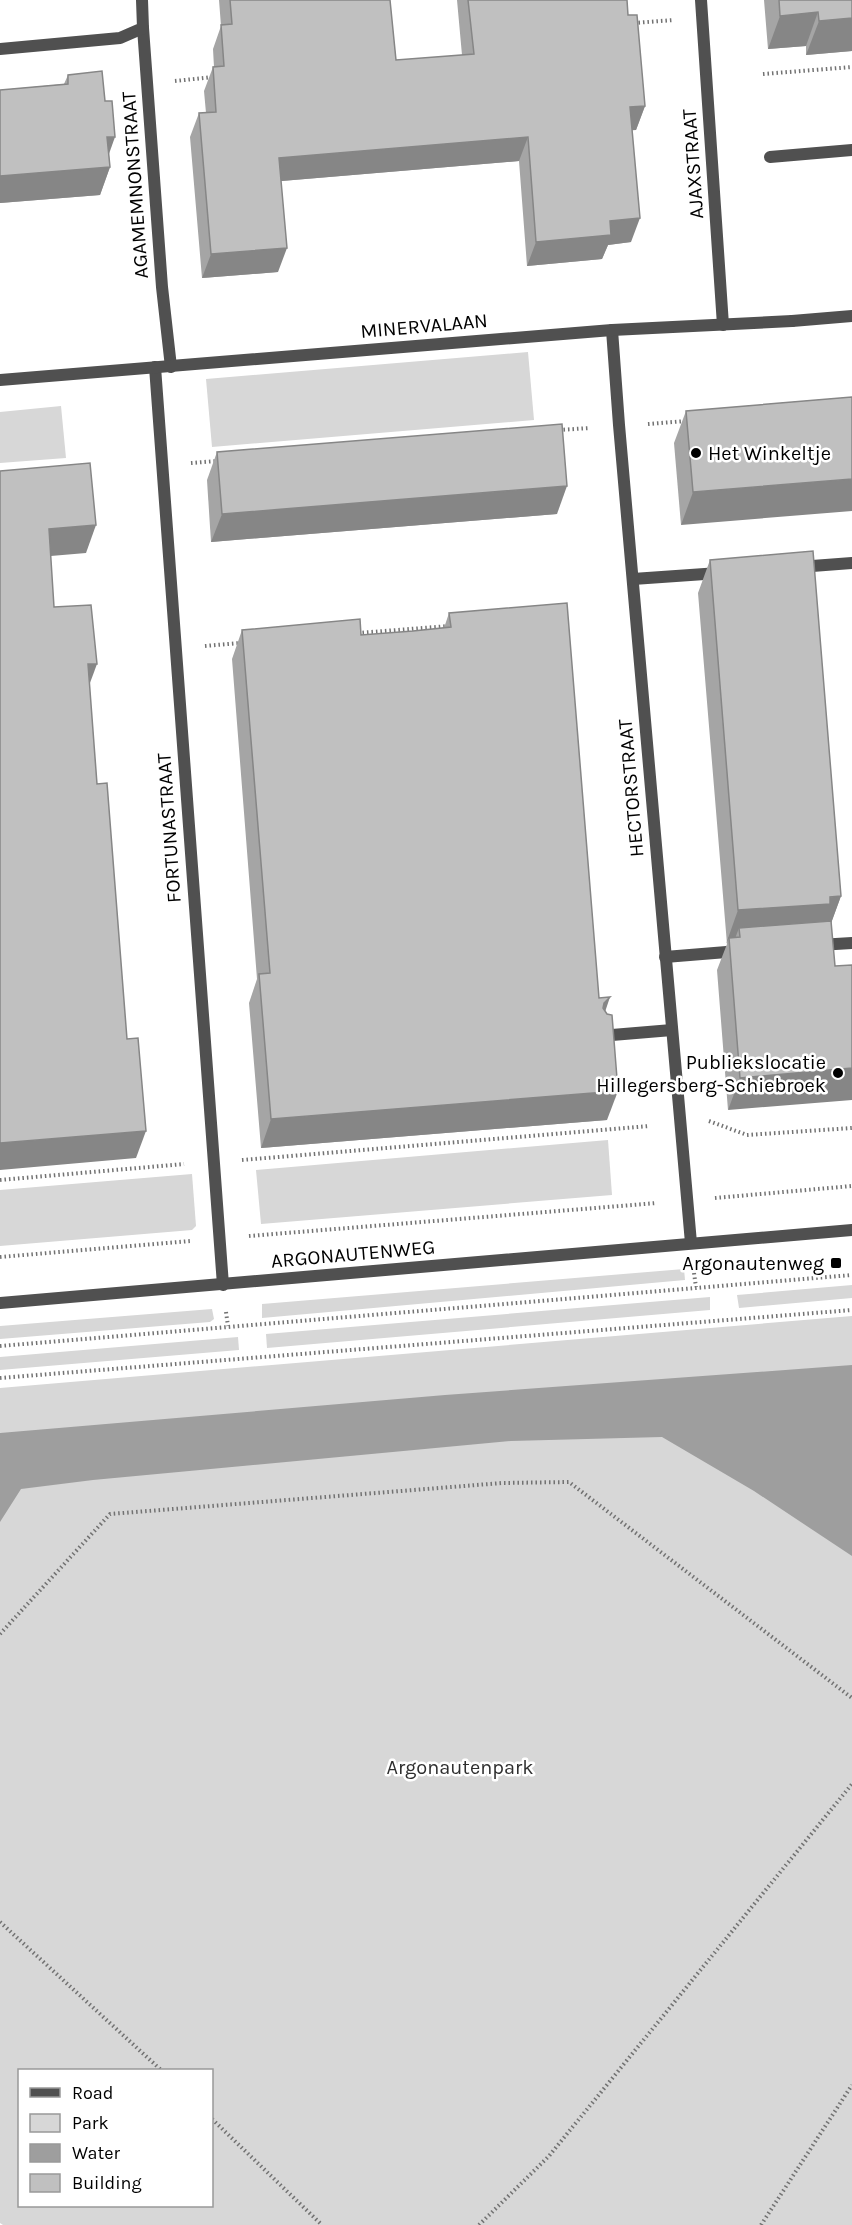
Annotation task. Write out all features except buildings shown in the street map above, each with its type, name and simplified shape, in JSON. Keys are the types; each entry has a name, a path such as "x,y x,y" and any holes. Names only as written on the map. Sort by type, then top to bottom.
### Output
{"street":[{"name":"AGAMEMNONSTRAAT","path":"142,0 162,287 171,367"},
{"name":"AJAXSTRAAT","path":"701,0 723,325"},
{"path":"0,49 120,38 143,28"},
{"path":"770,158 852,150"},
{"name":"MINERVALAAN","path":"0,380 612,330 852,316"},
{"name":"HECTORSTRAAT","path":"612,330 618,425 691,1243"},
{"name":"FORTUNASTRAAT","path":"154,367 223,1285"},
{"path":"785,568 852,563"},
{"path":"633,579 729,572"},
{"path":"807,946 852,943"},
{"path":"666,957 750,951"},
{"path":"600,1036 672,1030"},
{"name":"ARGONAUTENWEG","path":"0,1303 852,1230"}],"path":[{"path":"625,24 702,18"},
{"path":"763,74 852,67"},
{"path":"148,84 215,77"},
{"path":"548,431 693,421"},
{"path":"160,465 219,460"},
{"path":"347,634 459,625"},
{"path":"175,649 244,643"},
{"path":"0,1180 710,1121 747,1135 852,1128"},
{"path":"0,1257 852,1186"},
{"path":"0,1346 852,1275"},
{"path":"0,1378 852,1310"},
{"path":"0,1634 110,1514 502,1483 569,1482 852,1698"},
{"path":"479,2225 549,2156 852,1784"},
{"path":"0,1922 159,2069"},
{"path":"761,2225 852,2085"},
{"path":"213,2120 322,2225"}],"green space":[{"path":"528,352 534,420 212,447 206,379"},
{"path":"61,406 66,458 0,463 0,412"},
{"path":"608,1140 612,1195 261,1224 256,1170"},
{"path":"192,1174 196,1226 192,1230 0,1246 0,1190"},
{"path":"684,1269 685,1280 262,1318 262,1304"},
{"path":"852,1285 852,1298 739,1308 737,1295"},
{"path":"710,1297 710,1310 267,1348 266,1334"},
{"path":"212,1309 214,1319 210,1322 0,1339 0,1326"},
{"name":"Argonautenpark","path":"852,1316 852,2225 3,2225 0,2223 0,1388"},
{"path":"238,1337 239,1350 0,1370 0,1357"}],"water":[{"path":"852,1365 852,1556 754,1491 662,1437 511,1441 93,1480 21,1489 0,1522 0,1433 445,1395"}],"place":[{"name":"Het Winkeltje","path":"696,453"},
{"name":"Publiekslocatie Hillegersberg-Schiebroek","path":"838,1073"},
{"name":"Argonautenweg","path":"836,1263"}]}
